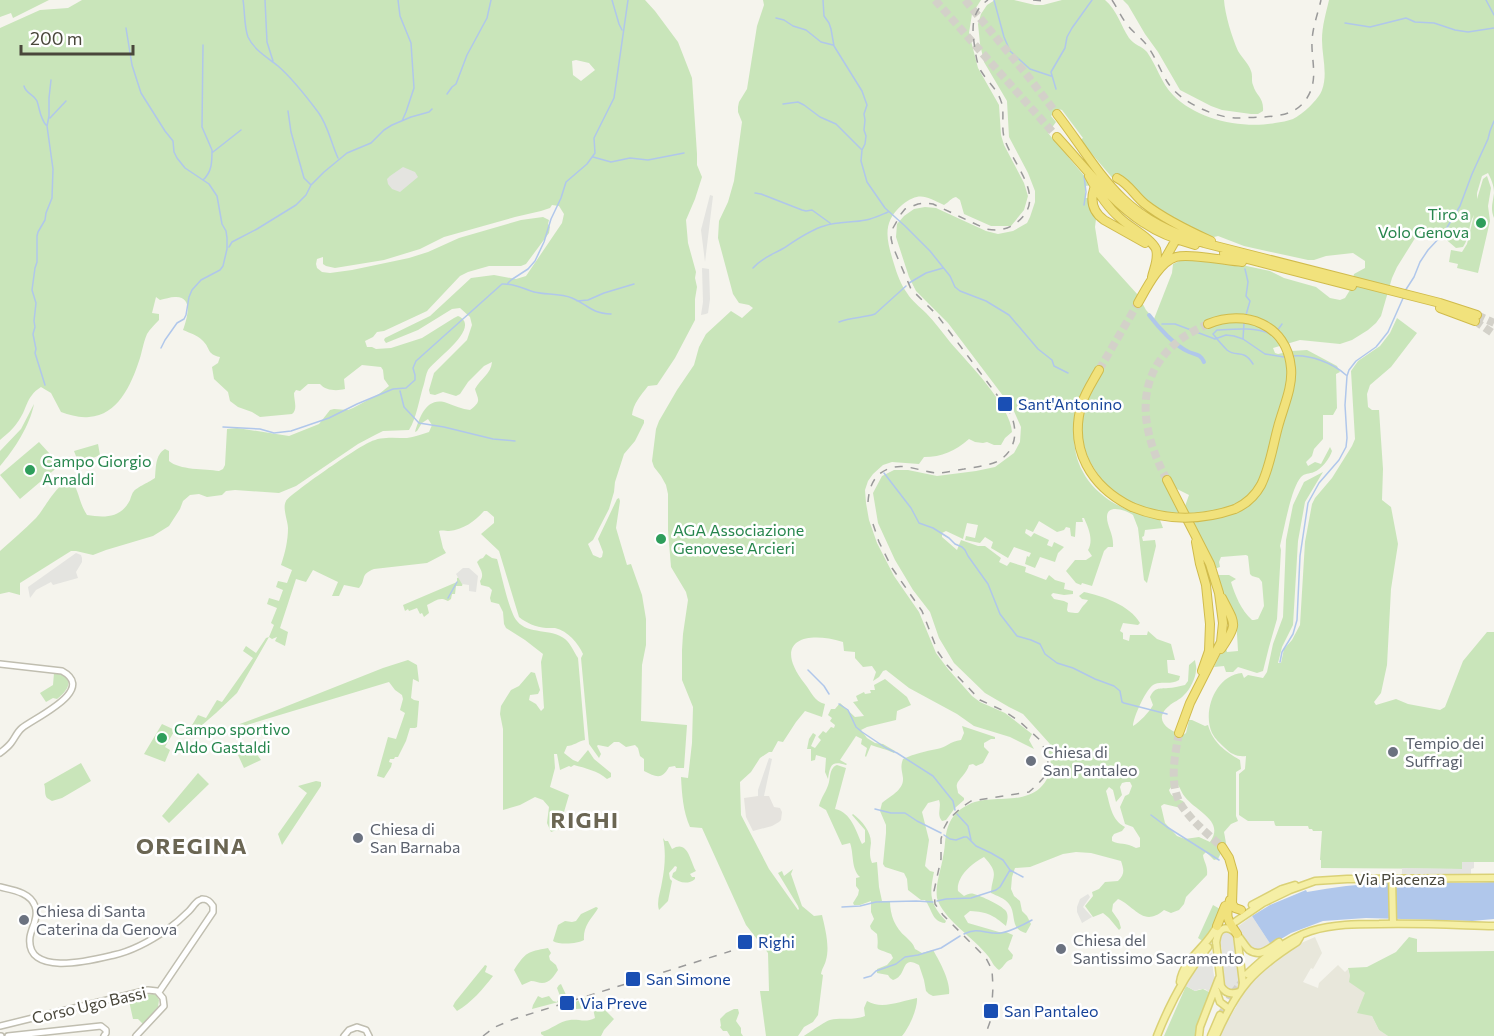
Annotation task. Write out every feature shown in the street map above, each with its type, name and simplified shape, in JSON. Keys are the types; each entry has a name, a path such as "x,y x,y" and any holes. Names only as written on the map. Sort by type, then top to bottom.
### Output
{"highway":[{"path":"1057,114 1117,193 1147,218 1161,226 1186,238 1439,308 1458,311 1476,318"},
{"path":"1057,137 1127,211 1158,232 1177,240 1264,264 1338,279"},
{"path":"1080,145 1122,193 1169,225"},
{"path":"1084,166 1111,209 1155,247 1157,256 1153,275"},
{"path":"1117,178 1148,206 1178,225 1241,252"},
{"path":"1094,189 1093,204 1098,215 1148,246 1154,255 1153,275"},
{"path":"1138,303 1174,243"},
{"path":"1153,275 1167,262 1180,256 1264,264"},
{"path":"1099,370 1088,389 1080,413 1078,434 1087,465 1099,484 1113,497 1132,507 1156,515 1180,518 1204,517 1235,510 1253,496 1263,481 1291,378 1291,368 1284,344 1274,332 1261,323 1241,318 1227,318 1208,324"},
{"path":"1167,480 1210,564 1219,593 1232,616 1233,626 1227,640 1211,662 1190,703"},
{"path":"1179,733 1206,662 1210,638 1206,585 1195,535"},
{"path":"1222,848 1229,858 1233,872 1232,902 1235,908 1241,910"},
{"path":"1216,926 1233,888"},
{"path":"1233,888 1227,915 1228,921 1237,934"}],"main road":[{"name":"Via Piacenza","path":"1307,884 1335,879 1494,878"},
{"path":"1392,880 1392,921"},
{"path":"1241,910 1288,886 1307,884"},
{"path":"1235,922 1263,903 1307,884"},
{"path":"1380,924 1392,921 1494,926"},
{"path":"1216,943 1223,929 1230,929 1237,934 1249,950 1262,953 1290,936 1347,924 1417,923"},
{"path":"1216,926 1221,986 1225,991 1232,993 1240,990 1264,964 1297,942 1302,934"},
{"path":"1180,985 1183,972 1195,954 1212,936 1216,926"},
{"path":"1216,1036 1243,983 1237,934"},
{"path":"1247,974 1269,954 1302,934"},
{"path":"1157,1036 1180,985 1208,947"},
{"path":"1198,1036 1220,977"},
{"path":"1216,987 1218,1000 1229,1009"},
{"path":"1211,1036 1220,1015"}],"street":[{"path":"0,664 62,670 70,676 72,686 66,698 22,728 10,745 0,753"},
{"path":"0,887 22,893 34,904 36,914 30,936 31,947 37,957 51,964 107,957 135,948 167,930 200,900 205,899 210,902 214,910 159,992"},
{"name":"Corso Ugo Bassi","path":"0,1026 148,990 159,992 164,1006 136,1036"},
{"path":"8,1036 101,1026 107,1031 104,1036"},
{"path":"344,1036 349,1030 357,1027 363,1029 369,1036"}],"shaded area":[{"path":"403,167 415,172 418,177 400,192 392,189 387,179"},
{"path":"710,195 713,196 705,262 701,230"},
{"path":"702,268 709,269 710,299 708,313 701,315 703,302"},
{"path":"76,553 82,558 76,572 78,578 53,585 51,582 36,590 30,598 28,587"},
{"path":"463,568 469,568 478,576 476,592 469,591 469,585 462,584 456,574"},
{"path":"769,758 772,759 764,796 758,796 758,790"},
{"path":"769,796 774,807 780,808 782,812 781,820 772,826 753,831 746,817 744,798"},
{"path":"1462,862 1474,862 1471,876 1402,876 1402,868 1462,869"},
{"path":"1088,894 1090,897 1083,907 1092,917 1082,923 1077,907 1080,899"},
{"path":"1252,916 1271,945 1259,952 1258,949 1250,946 1236,928"},
{"path":"1228,931 1234,934 1241,982 1237,989 1232,990 1224,985 1220,953 1222,948 1219,942 1220,934"},
{"path":"1315,937 1322,953 1303,982 1318,988 1319,983 1338,965 1345,972 1348,969 1350,976 1365,993 1379,1030 1388,1036 1218,1036 1227,1016 1230,1017 1244,991 1266,966 1299,944"},
{"path":"1212,952 1215,981 1212,994 1205,989 1195,991 1186,986 1203,960"}],"green space":[{"path":"0,0 49,0 13,18 11,13 0,17"},
{"path":"82,0 645,0 655,11 678,42 692,78 697,165 702,177 686,220 688,243 696,272 695,320 675,358 657,385 648,386 636,403 632,415 644,420 644,423 635,441 624,454 609,509 593,540 588,544 593,555 602,557 603,552 598,539 619,498 616,528 627,565 631,564 642,595 646,619 641,721 687,725 684,768 669,767 661,776 652,775 644,771 644,759 635,745 626,747 619,742 614,742 608,747 598,745 601,754 599,758 589,744 581,658 583,654 564,632 555,628 535,626 519,617 499,551 481,534 494,523 494,517 487,511 464,527 439,531 446,553 427,563 369,571 359,588 344,585 339,596 332,596 338,582 313,570 306,582 296,579 280,628 288,632 285,646 275,641 277,637 272,639 269,637 277,608 267,604 269,598 279,601 283,590 276,587 278,581 287,583 292,570 281,565 288,533 286,501 325,470 374,440 407,438 429,432 432,425 428,419 415,432 425,409 434,402 447,403 470,410 478,402 475,389 488,373 492,362 484,366 456,396 443,392 430,394 429,390 434,373 467,340 472,325 470,317 460,308 452,309 418,330 386,343 385,338 430,316 471,278 494,275 516,279 526,276 562,223 564,214 559,206 552,205 541,211 444,237 420,249 384,260 335,268 323,264 323,257 317,259 317,268 322,272 352,270 409,258 459,238 521,220 543,217 549,220 549,233 526,264 489,266 468,272 460,276 427,311 377,332 365,341 367,347 391,348 422,338 458,316 464,321 465,328 461,335 428,370 416,414 409,430 383,431 358,444 296,486 279,493 235,490 207,497 199,494 190,495 183,501 169,526 153,536 93,555 71,551 20,583 20,595 9,592 0,594 0,551 36,518 56,490 66,482 72,480 87,515 112,515 126,506 135,490 155,478 158,458 165,449 169,451 169,461 173,464 186,468 219,471 225,465 227,429 237,428 289,436 319,424 330,410 353,408 389,386 384,379 381,367 362,365 344,379 345,389 332,390 320,384 308,384 294,393 295,407 292,414 260,417 230,401 228,392 214,379 212,367 218,363 220,357 211,352 200,338 183,330 188,309 185,300 175,297 160,300 156,297 152,313 159,314 159,320 147,334 132,380 115,405 99,415 75,416 61,412 51,393 41,387 29,399 21,418 0,440 0,28 40,10 68,8","holes":["572,61 589,63 595,70 581,81 573,75"]},
{"path":"763,0 981,0 972,14 969,33 978,68 999,105 1004,145 1024,183 1028,196 1024,210 1011,226 991,226 964,214 960,200 956,197 944,205 928,198 914,198 902,205 891,219 888,226 889,248 899,279 911,299 932,320 996,397 1010,421 1012,432 1001,445 975,442 969,439 948,452 924,457 919,464 892,462 883,465 873,474 865,490 869,520 877,543 894,576 919,612 936,653 972,696 1005,713 1032,734 1029,740 1034,749 1010,737 974,726 909,688 886,670 873,681 876,672 872,666 863,667 855,658 855,652 844,651 843,642 829,639 805,639 792,649 791,658 796,670 813,696 825,704 822,717 805,711 783,742 778,741 772,752 760,758 751,772 740,782 741,815 769,869 798,910 798,906 778,873 782,871 784,876 793,869 791,874 802,906 814,916 822,915 827,955 821,974 823,975 818,1015 813,1022 804,1027 798,1036 766,1036 760,991 769,991 768,953 746,925 702,828 690,827 686,815 681,777 688,778 693,707 682,680 683,634 688,600 686,592 671,567 668,494 666,485 652,461 659,421 694,365 699,347 706,334 731,311 742,318 753,308 739,303 733,294 718,238 719,221 734,181 742,122 738,107 747,89 757,26 764,5"},
{"path":"995,0 1014,0 1043,5 1062,0 1105,0 1116,13 1129,38 1147,52 1165,85 1183,104 1221,121 1262,125 1293,119 1310,106 1320,94 1325,78 1322,35 1329,0 1494,0 1494,193 1488,173 1482,176 1477,193 1477,199 1483,179 1487,176 1491,188 1488,206 1490,221 1478,273 1457,268 1458,264 1449,262 1451,250 1462,252 1467,244 1474,215 1463,247 1456,248 1435,230 1422,231 1417,235 1397,267 1381,316 1368,330 1340,344 1300,340 1273,348 1278,354 1307,350 1337,366 1340,372 1336,374 1337,408 1333,415 1323,415 1323,439 1306,462 1308,466 1315,462 1321,464 1330,447 1331,454 1319,469 1304,475 1297,482 1288,510 1280,546 1277,619 1263,671 1257,673 1238,667 1233,672 1226,672 1224,666 1214,667 1225,644 1227,652 1238,651 1236,617 1225,604 1217,575 1229,575 1236,579 1231,582 1234,592 1252,620 1258,619 1264,606 1262,582 1250,574 1248,556 1221,557 1220,567 1214,569 1184,509 1189,495 1173,487 1170,477 1163,480 1181,516 1146,509 1127,501 1107,485 1086,453 1081,428 1083,410 1102,369 1101,366 1096,367 1089,379 1077,408 1074,427 1076,455 1092,485 1104,496 1124,508 1160,520 1163,528 1145,530 1142,537 1143,541 1155,540 1156,546 1147,583 1144,580 1138,528 1133,515 1122,510 1114,509 1108,513 1107,521 1113,547 1108,547 1104,551 1092,586 1076,583 1066,571 1075,560 1086,560 1092,556 1088,550 1090,546 1089,529 1084,518 1082,518 1083,522 1076,522 1075,537 1071,536 1070,528 1066,527 1057,532 1039,521 1033,532 1026,529 1025,533 1031,537 1034,533 1049,540 1047,545 1052,547 1054,542 1064,547 1058,553 1055,562 1040,557 1035,568 1025,564 1027,556 1029,557 1031,553 1014,547 1008,558 991,548 993,542 985,537 980,543 965,540 966,536 975,538 978,525 967,523 963,539 946,531 942,533 942,537 957,550 961,540 985,546 1001,558 999,562 1007,566 1010,562 1026,567 1025,572 1046,580 1049,575 1065,583 1064,589 1073,591 1073,594 1053,593 1051,595 1054,599 1068,603 1068,612 1079,612 1088,600 1079,596 1084,592 1123,606 1140,623 1138,625 1123,623 1120,631 1123,633 1123,639 1129,641 1130,635 1147,635 1148,631 1157,639 1171,644 1175,660 1167,660 1168,673 1180,676 1179,680 1158,683 1148,690 1135,716 1133,726 1152,708 1150,697 1155,690 1185,685 1188,681 1189,665 1195,660 1194,680 1186,693 1164,711 1162,720 1168,728 1183,735 1186,733 1189,720 1208,725 1220,746 1240,760 1241,769 1236,772 1238,821 1231,824 1224,832 1226,843 1218,859 1214,860 1206,852 1203,855 1207,875 1186,897 1179,910 1171,913 1164,910 1150,917 1140,914 1118,899 1113,904 1112,911 1119,921 1121,928 1119,930 1103,913 1093,917 1085,906 1093,896 1092,892 1099,889 1105,882 1118,881 1123,874 1123,867 1121,861 1091,853 1076,852 1063,854 1030,867 1015,868 1011,889 1020,901 1022,911 1031,924 1026,933 1015,925 1011,908 1007,902 991,893 994,871 984,857 970,867 962,876 958,891 964,896 973,894 986,899 1000,906 1007,913 1006,926 986,913 970,911 964,916 968,923 1013,935 1008,949 1013,955 1012,959 999,970 982,949 945,913 937,898 937,883 947,830 953,817 966,806 984,800 1023,797 1040,788 1049,774 1051,763 1047,746 1050,744 1023,714 985,693 954,663 939,638 930,612 913,590 895,560 878,523 873,493 882,476 894,470 908,470 937,476 995,467 1014,453 1020,442 1021,427 1013,409 948,323 916,291 896,237 897,224 904,216 914,209 925,207 936,208 986,231 998,234 1013,231 1027,223 1030,217 1035,202 1035,191 1009,137 1007,101 984,62 980,44 978,24 987,5","holes":["1058,109 1062,110 1083,138 1080,140 1115,181 1122,176 1149,202 1186,225 1244,246 1308,260 1353,253 1365,261 1365,268 1354,274 1350,290 1345,298 1340,300 1330,298 1316,287 1284,278 1270,271 1242,265 1182,260 1173,264 1172,273 1154,319 1138,295 1099,252 1096,219 1089,198 1085,198 1085,186 1092,185 1048,133 1056,122 1051,116","1130,782 1132,786 1120,807 1125,824 1133,827 1140,838 1140,847 1136,848 1112,841 1114,834 1125,827 1114,816 1106,791 1109,787 1113,790 1116,802 1122,795 1120,787 1122,783","1178,785 1185,797 1212,822 1214,835 1210,842 1199,837 1185,839 1177,836 1165,823 1161,806 1164,804 1181,808 1184,806 1183,801 1174,797 1170,792 1172,786"]},
{"path":"1123,0 1224,0 1233,39 1250,68 1252,83 1261,100 1263,111 1251,114 1222,110 1180,90"},
{"path":"1494,193 1494,218 1492,208"},
{"path":"1397,318 1417,333 1391,367 1370,385 1367,394 1368,407 1372,410 1379,410 1383,469 1382,500 1391,507 1398,544 1391,589 1387,665 1381,693 1374,702 1376,705 1396,699 1408,704 1440,710 1445,707 1463,661 1487,632 1494,632 1494,862 1463,862 1462,869 1321,868 1322,831 1313,831 1308,826 1276,826 1274,821 1248,821 1239,815 1239,774 1245,769 1246,756 1232,753 1216,739 1209,724 1210,705 1218,687 1233,675 1242,673 1244,678 1248,675 1263,678 1267,672 1273,644 1283,617 1286,540 1293,505 1304,482 1323,472 1305,502 1298,541 1293,625 1282,647 1278,663 1281,663 1284,649 1300,625 1305,542 1312,504 1332,478 1355,439 1351,371 1358,361 1380,346 1390,333"},
{"path":"34,404 21,437 0,466 0,451 21,429"},
{"name":"Campo Giorgio Arnaldi","path":"39,442 60,465 20,499 0,475"},
{"path":"98,444 100,455 79,464 74,451"},
{"path":"486,554 497,559 508,601 517,621 527,628 565,639 578,658 585,740 567,746 564,753 578,762 588,750 594,759 611,773 611,777 607,779 596,772 574,765 560,770 557,754 554,754 555,768 550,787 569,795 559,829 551,832 547,823 549,807 543,800 535,797 503,810 501,706 511,690 519,686 531,672 535,673 540,690 538,694 530,695 529,700 541,711 544,708 541,662 543,654 506,628 499,604 491,602 492,590 481,585 482,574 477,562"},
{"path":"460,577 463,582 462,586 456,586 455,594 452,594 451,599 438,600 427,605 429,613 424,617 417,608 405,611 403,605 457,582 457,578"},
{"path":"269,637 237,693 194,732 191,730 198,715 206,718 217,700 222,702 253,658 243,651 246,646 256,653"},
{"path":"408,660 417,665 419,682 413,679 411,698 419,701 417,727 410,728 398,757 390,759 391,767 384,778 377,776 388,737 396,739 405,713 400,710 402,695 389,682 230,730 229,728 383,668"},
{"path":"54,673 66,676 68,687 57,699 53,698 46,702 40,693 53,685"},
{"path":"885,679 907,697 911,705 897,711 896,720 861,730 867,738 875,743 883,744 895,751 894,753 871,745 866,757 867,748 861,744 862,739 856,736 840,760 847,764 832,765 828,779 825,772 826,758 816,755 815,760 811,761 811,749 807,749 809,739 813,733 816,735 811,746 815,748 821,740 818,737 823,731 826,733 831,727 834,728 835,725 830,721 832,718 828,715 831,709 835,709 840,703 855,717 864,716 853,702 858,701 856,696 864,692 865,694 871,693 870,690 875,690 874,685"},
{"name":"Campo sportivo Aldo Gastaldi","path":"162,724 175,730 165,747 170,750 165,762 144,754"},
{"path":"962,726 995,737 995,739 984,743 984,747 989,752 983,763 976,766 969,765 958,782 958,793 964,800 946,820 942,821 940,818 939,800 928,803 922,812 929,840 925,866 934,872 932,899 946,921 945,923 935,918 925,900 921,900 908,890 904,873 885,867 883,864 886,825 880,811 882,803 896,792 903,782 901,766 903,759 961,740 964,733"},
{"path":"253,749 261,760 244,768 238,755"},
{"path":"81,763 91,781 62,798 52,801 47,798 44,784"},
{"path":"837,765 846,768 835,809 849,818 862,844 865,842 865,830 853,814 865,827 871,839 872,863 877,862 882,901 890,901 896,925 915,949 922,953 933,950 946,977 949,994 933,996 929,994 926,991 919,965 913,962 906,964 898,978 893,980 888,975 877,973 877,969 887,965 893,958 891,954 878,948 877,934 870,926 874,919 871,912 871,901 860,905 853,903 859,890 856,886 856,878 860,877 854,866 850,843 842,845 826,810 819,806 831,771"},
{"path":"198,773 209,784 169,823 162,816"},
{"path":"316,781 321,782 321,786 282,845 278,834 307,793 298,786"},
{"path":"663,838 668,841 672,849 682,847 685,849 696,871 690,874 695,879 686,883 681,882 672,877 676,871 675,866 669,873 672,881 668,901 659,910 658,900 665,860"},
{"path":"1213,905 1220,909 1204,942 1198,938"},
{"path":"598,908 586,927 584,940 568,943 553,941 558,925 565,921 576,921 581,914"},
{"path":"1409,937 1417,939 1417,952 1494,951 1494,1036 1388,1036 1379,1030 1372,1016 1357,1013 1365,993 1349,982 1348,968 1367,967 1396,952"},
{"path":"548,948 551,953 550,960 558,970 555,975 545,983 531,981 522,985 514,970 518,964 524,956"},
{"path":"485,965 487,966 485,972 493,976 467,1004 457,1011 453,1006 455,1002"},
{"path":"561,984 570,999 532,1009 538,996 542,998 549,996 557,1002 560,996 557,988"},
{"path":"1186,986 1195,991 1203,989 1211,993 1198,1036 1164,1036"},
{"path":"153,994 159,1000 158,1007 143,1024 138,1019 133,1019 129,1001 140,998 141,995"},
{"path":"590,997 614,1019 601,1036 544,1036 541,1034 566,1021 595,1018 593,1008 576,1009 574,1004"},
{"path":"917,998 912,1018 902,1036 804,1036 830,1020 865,1016 864,1008 867,1001 885,1005"},
{"path":"734,1009 738,1009 736,1021 743,1036 730,1036 720,1027 720,1019"}],"water":[{"path":"1494,882 1494,919 1472,921 1366,918 1323,921 1291,933 1271,945 1252,916 1270,905 1306,890 1307,892 1386,883"}],"waterway":[{"path":"243,0 246,28 251,42 257,50 289,76 318,112 327,128 338,158"},
{"path":"265,0 267,42 273,61"},
{"path":"398,0 400,16 411,43 414,88 402,121"},
{"path":"447,94 456,84 467,55 487,18 491,0"},
{"path":"612,0 622,30"},
{"path":"508,283 535,261 566,182 587,164 595,153 594,138 614,98 628,0"},
{"path":"823,0 824,16 829,23 834,46 862,91 867,105 864,114 866,136 861,161 867,182 885,208 930,251 950,276 955,287 986,301 1009,315 1038,349 1052,360 1054,366 1068,373"},
{"path":"994,0 1010,51 1030,69 1051,76"},
{"path":"1056,89 1051,72 1065,48 1072,28 1092,0"},
{"path":"1486,0 1494,15"},
{"path":"776,18 806,30 821,42 833,45"},
{"path":"1345,23 1370,27 1406,18 1415,22 1434,23 1468,32 1494,28"},
{"path":"126,28 132,65 141,93 173,141 177,158 185,168 209,184 217,196 227,238 223,266 201,280 192,290 184,319 177,323 161,348"},
{"path":"203,45 202,127 212,150 210,170 203,180"},
{"path":"45,385 35,353 33,334 36,303 32,290 37,262 37,236 52,198 53,169 47,126 51,80"},
{"path":"24,86 37,101 41,117 46,125"},
{"path":"50,118 66,101"},
{"path":"783,104 798,102 804,105 820,117 836,124 861,149"},
{"path":"229,247 232,242 296,205 306,195 311,185 347,153 371,143 392,125 432,109"},
{"path":"288,111 291,132 304,178 311,185"},
{"path":"1405,291 1420,262 1443,234 1460,206 1494,121"},
{"path":"213,152 241,130"},
{"path":"593,157 611,162 630,158 648,160 684,153"},
{"path":"1084,176 1086,192 1084,205"},
{"path":"755,193 802,210 812,210 830,223"},
{"path":"753,268 764,259 819,228 834,223 861,221 888,212"},
{"path":"909,283 926,273 943,268"},
{"path":"1245,269 1248,282 1246,296 1250,301 1246,315"},
{"path":"223,427 260,429 274,433 291,431 329,418 393,389 406,388 415,380 413,368 416,361 502,284 515,285 539,293 567,296 594,310 611,314"},
{"path":"577,301 588,300 634,284"},
{"path":"839,322 875,314 906,286"},
{"path":"1280,662 1282,652 1293,634 1297,620 1300,556 1308,503 1319,483 1339,460 1346,447 1345,405 1349,370 1356,361 1376,347 1388,332 1404,296"},
{"path":"1149,315 1173,341 1189,352 1200,356 1204,362"},
{"path":"1243,339 1244,323"},
{"path":"1162,324 1175,324 1215,339 1226,335 1234,336 1243,339 1265,354 1284,357"},
{"path":"1277,331 1282,324"},
{"path":"1253,364 1246,356 1227,350 1213,334 1217,330 1238,329 1258,330 1271,334"},
{"path":"1292,356 1306,356 1320,360 1346,375"},
{"path":"400,391 404,407 419,423 493,439 515,441"},
{"path":"884,473 911,508 919,523 933,528 965,550 988,584 1000,614 1017,636 1040,644 1045,654 1057,663 1114,686 1120,691 1122,702 1167,714"},
{"path":"448,598 457,582"},
{"path":"808,670 829,694"},
{"path":"839,704 848,710 856,727 862,732 933,776 953,801 955,810"},
{"path":"875,809 891,813 905,813 941,833"},
{"path":"957,814 968,826 971,840"},
{"path":"1151,815 1219,860"},
{"path":"944,835 956,840 967,837 976,846 1003,860 1010,870 1023,877"},
{"path":"937,901 971,898 996,890 1010,870"},
{"path":"842,907 876,902 933,902"},
{"path":"964,934 974,931 1001,933 1032,920"},
{"path":"864,978 896,964 905,957 941,948 960,936"}],"tunnel":[{"path":"935,0 1057,137"},
{"path":"965,0 1057,114"},
{"path":"1099,370 1138,303"},
{"path":"1477,315 1494,323"},
{"path":"1475,321 1494,334"},
{"path":"1167,480 1147,427 1147,391 1152,374 1162,358 1180,340 1208,324"},
{"path":"1179,733 1174,777 1180,803 1222,847"},
{"path":"1220,1015 1230,996 1247,974"}],"railway":[{"path":"868,502 873,482 888,469 906,467 937,473 984,465 1003,458 1014,440 1014,425 1009,411 937,315 911,289 891,238 893,228 901,214 905,209 918,204 933,204 990,230 1009,227 1026,213 1029,192 1004,137 1001,101 981,71 976,57 973,35 975,16 988,0"},
{"path":"1033,0 1048,0"},
{"path":"1112,0 1131,30 1144,41 1173,90 1198,107 1217,115 1235,118 1282,115 1298,108 1307,98 1313,84 1312,40 1321,0"},
{"path":"873,524 892,568 922,611 938,652 947,665 980,700 1019,721 1040,740 1046,752 1048,763 1046,775 1029,792 971,801 949,819 941,839 941,859 934,891 935,904 986,958 992,970 991,1019 985,1036"},
{"path":"483,1036 495,1027 514,1019 731,951"}],"place":[{"name":"Tiro a Volo Genova","path":"1481,223"},
{"name":"Sant'Antonino","path":"1005,404"},
{"name":"Campo Giorgio Arnaldi","path":"30,470"},
{"name":"AGA Associazione Genovese Arcieri","path":"661,539"},
{"name":"Campo sportivo Aldo Gastaldi","path":"162,738"},
{"name":"Tempio dei Suffragi","path":"1393,752"},
{"name":"Chiesa di San Pantaleo","path":"1031,761"},
{"name":"Chiesa di San Barnaba","path":"358,838"},
{"name":"Chiesa di Santa Caterina da Genova","path":"24,920"},
{"name":"Righi","path":"745,942"},
{"name":"Chiesa del Santissimo Sacramento","path":"1061,949"},
{"name":"San Simone","path":"633,979"},
{"name":"Via Preve","path":"567,1003"},
{"name":"San Pantaleo","path":"991,1011"}],"district":[{"name":"RIGHI","path":"585,820"},
{"name":"OREGINA","path":"192,846"}]}
